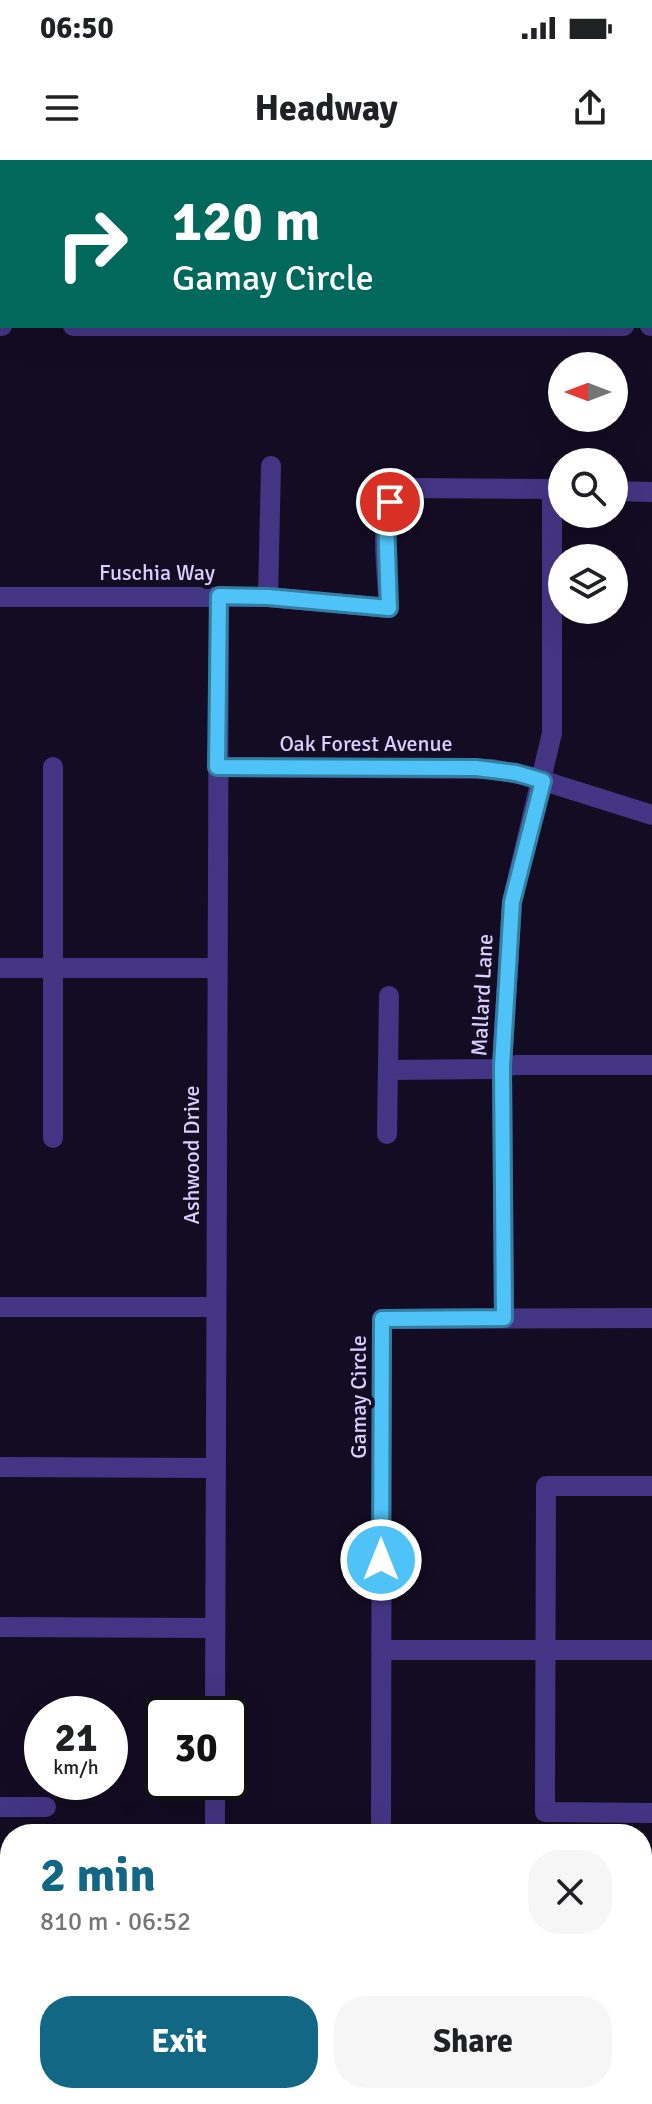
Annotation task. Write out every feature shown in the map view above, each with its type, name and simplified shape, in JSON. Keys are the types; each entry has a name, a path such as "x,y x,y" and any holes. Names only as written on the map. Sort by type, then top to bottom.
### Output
{"street":[{"path":"268,597 271,466"},
{"name":"Fuschia Way","path":"0,597 268,597 389,608 386,518 390,502 397,493 407,488 548,489"},
{"path":"628,491 652,492"},
{"name":"Mallard Lane","path":"504,1318 502,1066 512,902 552,733 556,528"},
{"name":"Ashwood Drive","path":"215,1696 215,968 219,596"},
{"path":"53,767 53,1138"},
{"name":"Oak Forest Avenue","path":"217,767 476,768 516,773 652,815"},
{"path":"0,968 215,968"},
{"path":"387,1134 389,996"},
{"path":"388,1070 652,1065"},
{"path":"0,1307 215,1307"},
{"name":"Gamay Circle","path":"381,1650 382,1319 652,1318"},
{"path":"0,1467 215,1468"},
{"path":"652,1486 546,1486 545,1650 545,1812 652,1813"},
{"path":"0,1627 214,1628"},
{"path":"381,1824 381,1650 652,1650"},
{"path":"215,1800 215,1824"},
{"path":"0,1807 46,1807"}],"route":[{"path":"381,1560 382,1319 504,1318 502,1066 512,902 543,781 516,773 476,768 217,767 219,596 268,597 389,608 386,518 390,502"}]}
